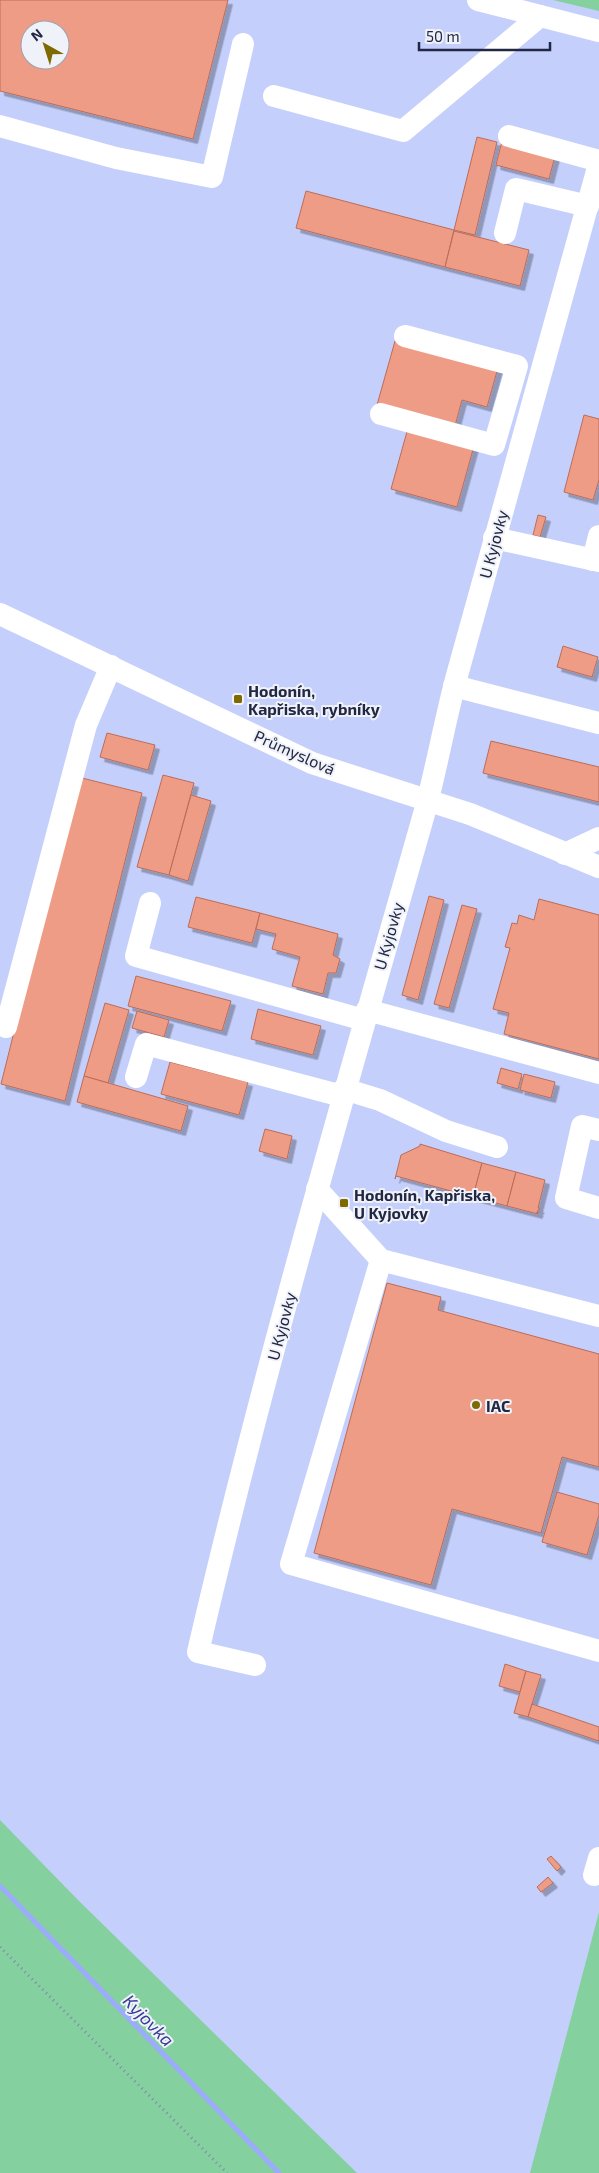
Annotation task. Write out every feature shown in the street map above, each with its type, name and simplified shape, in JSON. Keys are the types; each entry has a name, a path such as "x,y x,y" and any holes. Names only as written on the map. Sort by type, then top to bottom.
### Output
{"lane":[{"path":"478,0 599,31"},
{"path":"274,96 403,131 540,16"},
{"path":"0,126 116,158 212,177 243,44"},
{"path":"508,136 598,174"},
{"name":"U Kyjovky","path":"255,1665 198,1652 227,1529 317,1189 427,801 454,686 494,538 598,174"},
{"path":"505,233 516,189 588,206"},
{"path":"405,336 540,373"},
{"path":"494,445 517,366"},
{"path":"381,414 519,452"},
{"path":"494,538 527,547 596,560 599,536"},
{"name":"Průmyslová","path":"0,614 312,763 470,814 599,867"},
{"path":"6,1026 86,725 111,666"},
{"path":"454,686 599,723"},
{"path":"565,854 599,838"},
{"path":"150,902 136,956 599,1073"},
{"path":"136,1076 146,1044 343,1093 380,1100 446,1131 497,1147"},
{"path":"599,1130 582,1126 566,1198 599,1208"},
{"path":"317,1189 381,1260 599,1316"},
{"path":"381,1260 291,1564 599,1651"}],"path":[{"path":"0,1947 227,2173"}],"green space":[{"path":"553,0 599,0 599,11"},
{"path":"0,1820 79,1901 357,2173 0,2173"},
{"path":"599,1912 599,2173 530,2173"}],"building":[{"path":"0,0 228,0 193,139 0,91"},
{"path":"477,137 497,142 475,235 454,230"},
{"path":"502,141 555,156 549,179 496,165"},
{"path":"306,191 454,230 445,267 296,228"},
{"path":"454,231 529,250 520,286 445,267"},
{"path":"395,341 472,362 499,364 487,407 462,400 455,426 377,405"},
{"path":"584,415 599,419 599,480 593,500 564,492"},
{"path":"408,428 474,446 457,507 391,489"},
{"path":"538,515 546,517 540,537 533,535"},
{"path":"563,646 598,657 592,677 557,667"},
{"path":"107,733 155,745 148,770 100,757"},
{"path":"491,741 599,767 599,802 483,773"},
{"path":"163,775 194,783 169,875 137,867"},
{"path":"78,777 142,793 65,1101 1,1084"},
{"path":"191,795 211,801 188,881 169,875"},
{"path":"429,896 444,900 418,1000 402,995"},
{"path":"196,897 260,913 252,943 188,927"},
{"path":"539,899 599,915 599,1059 504,1034 509,1013 493,1009 510,948 505,947 512,923 517,924 519,915 534,920"},
{"path":"462,905 477,909 449,1008 434,1004"},
{"path":"260,913 338,934 333,955 340,959 336,973 328,973 323,994 292,986 300,957 272,949 276,934 256,929"},
{"path":"136,976 231,1001 222,1031 128,1006"},
{"path":"105,1003 129,1010 108,1083 84,1076"},
{"path":"258,1009 321,1026 313,1055 251,1039"},
{"path":"137,1011 169,1020 164,1037 132,1028"},
{"path":"170,1062 248,1082 239,1115 161,1094"},
{"path":"501,1068 522,1074 518,1089 497,1083"},
{"path":"524,1074 555,1082 551,1098 520,1090"},
{"path":"84,1076 188,1106 181,1131 77,1102"},
{"path":"265,1129 292,1136 287,1159 259,1151"},
{"path":"420,1144 482,1163 473,1197 396,1176 395,1179 401,1155 420,1146"},
{"path":"482,1163 516,1172 507,1206 473,1197"},
{"path":"516,1172 545,1180 538,1208 540,1209 536,1213 538,1214 507,1206"},
{"name":"IAC","path":"387,1283 441,1297 438,1310 599,1354 599,1467 562,1457 541,1533 452,1509 431,1585 314,1553"},
{"path":"557,1492 599,1504 599,1515 587,1555 542,1542"},
{"path":"505,1664 526,1671 520,1692 499,1686"},
{"path":"526,1671 541,1675 528,1717 514,1713"},
{"path":"532,1704 599,1727 599,1741 528,1717"},
{"path":"551,1856 561,1867 557,1871 547,1859"},
{"path":"548,1877 553,1883 541,1892 537,1887"}],"waterway":[{"name":"Kyjovka","path":"0,1886 279,2173"}],"place":[{"name":"Hodonín, Kapřiska, rybníky","path":"238,699"},
{"name":"Hodonín, Kapřiska, U Kyjovky","path":"344,1203"},
{"name":"IAC","path":"476,1405"}]}
